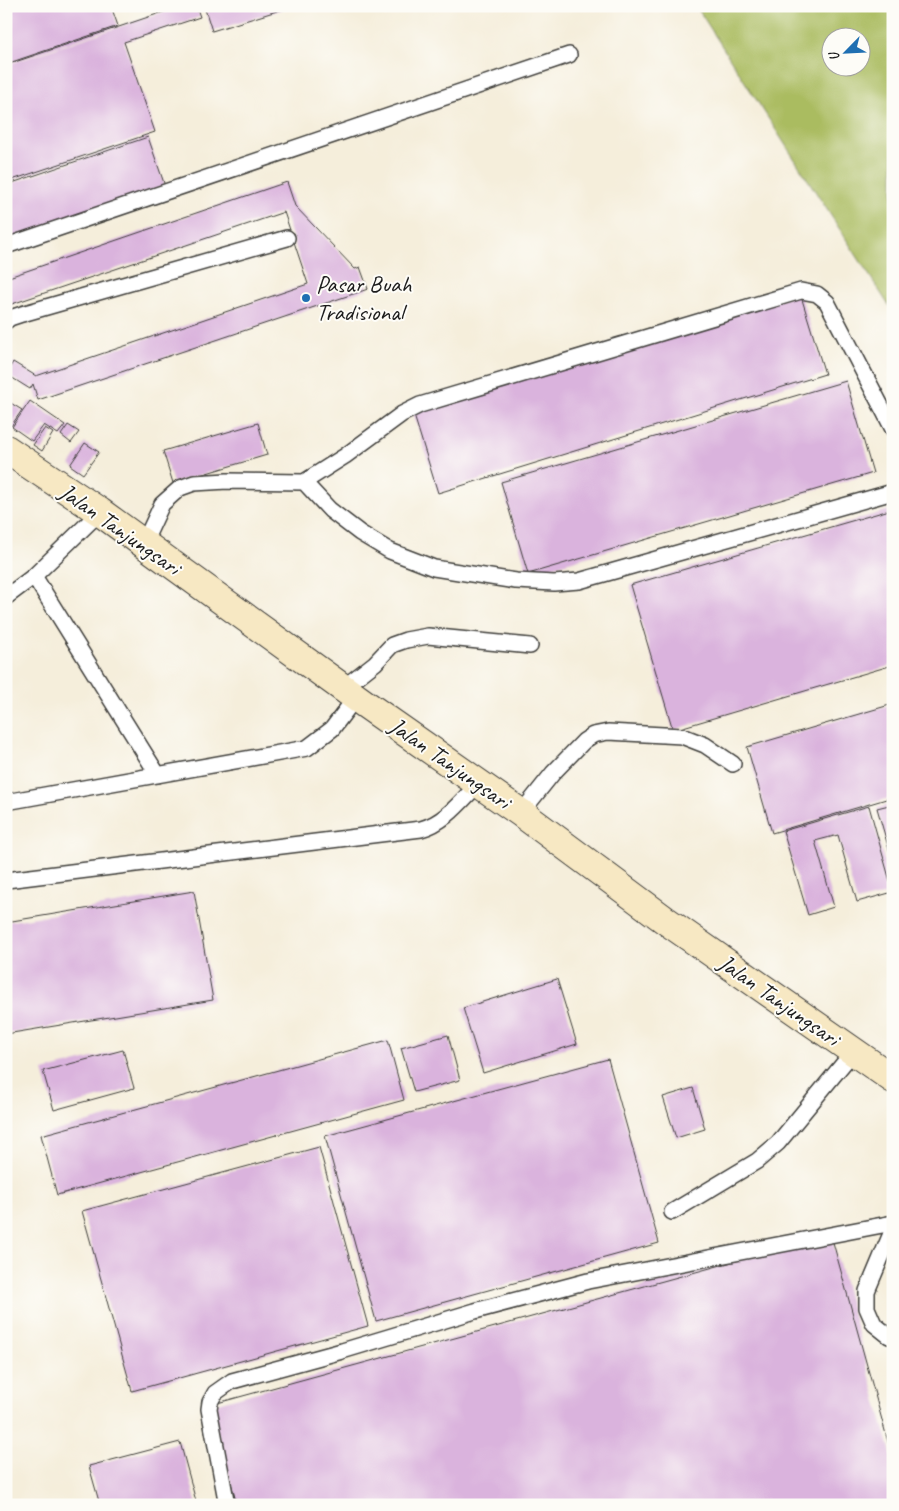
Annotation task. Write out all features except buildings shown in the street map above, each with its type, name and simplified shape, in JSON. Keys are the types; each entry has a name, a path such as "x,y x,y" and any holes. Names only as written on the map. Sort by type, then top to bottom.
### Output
{"main road":[{"name":"Jalan Tanjungsari","path":"6,449 100,512 143,545 350,693 521,813 665,920 893,1079"}],"lane":[{"path":"6,246 569,55"},
{"path":"6,321 22,314 287,238"},
{"path":"143,545 162,504 180,488 194,483 227,481 304,482 345,456 402,414 420,406 801,290 817,294 827,302 893,429"},
{"path":"304,482 330,510 360,533 390,551 434,568 516,581 554,583 579,581 893,492"},
{"path":"6,597 34,576 100,512"},
{"path":"34,576 158,775"},
{"path":"6,802 307,748 332,729 350,693 375,663 392,645 406,640 428,636 530,646"},
{"path":"521,813 553,773 584,741 593,735 608,732 682,736 705,745 733,764"},
{"path":"6,880 421,829 432,826 450,812 479,783"},
{"path":"672,1212 751,1165 778,1143 853,1052"},
{"path":"227,1505 209,1410 210,1402 216,1392 232,1382 475,1311 588,1281 893,1223"},
{"path":"893,1229 867,1291 867,1308 874,1324 893,1337"}],"green space":[{"path":"696,6 893,6 893,312"}],"place":[{"name":"Pasar Buah Tradisional","path":"306,298"}]}
